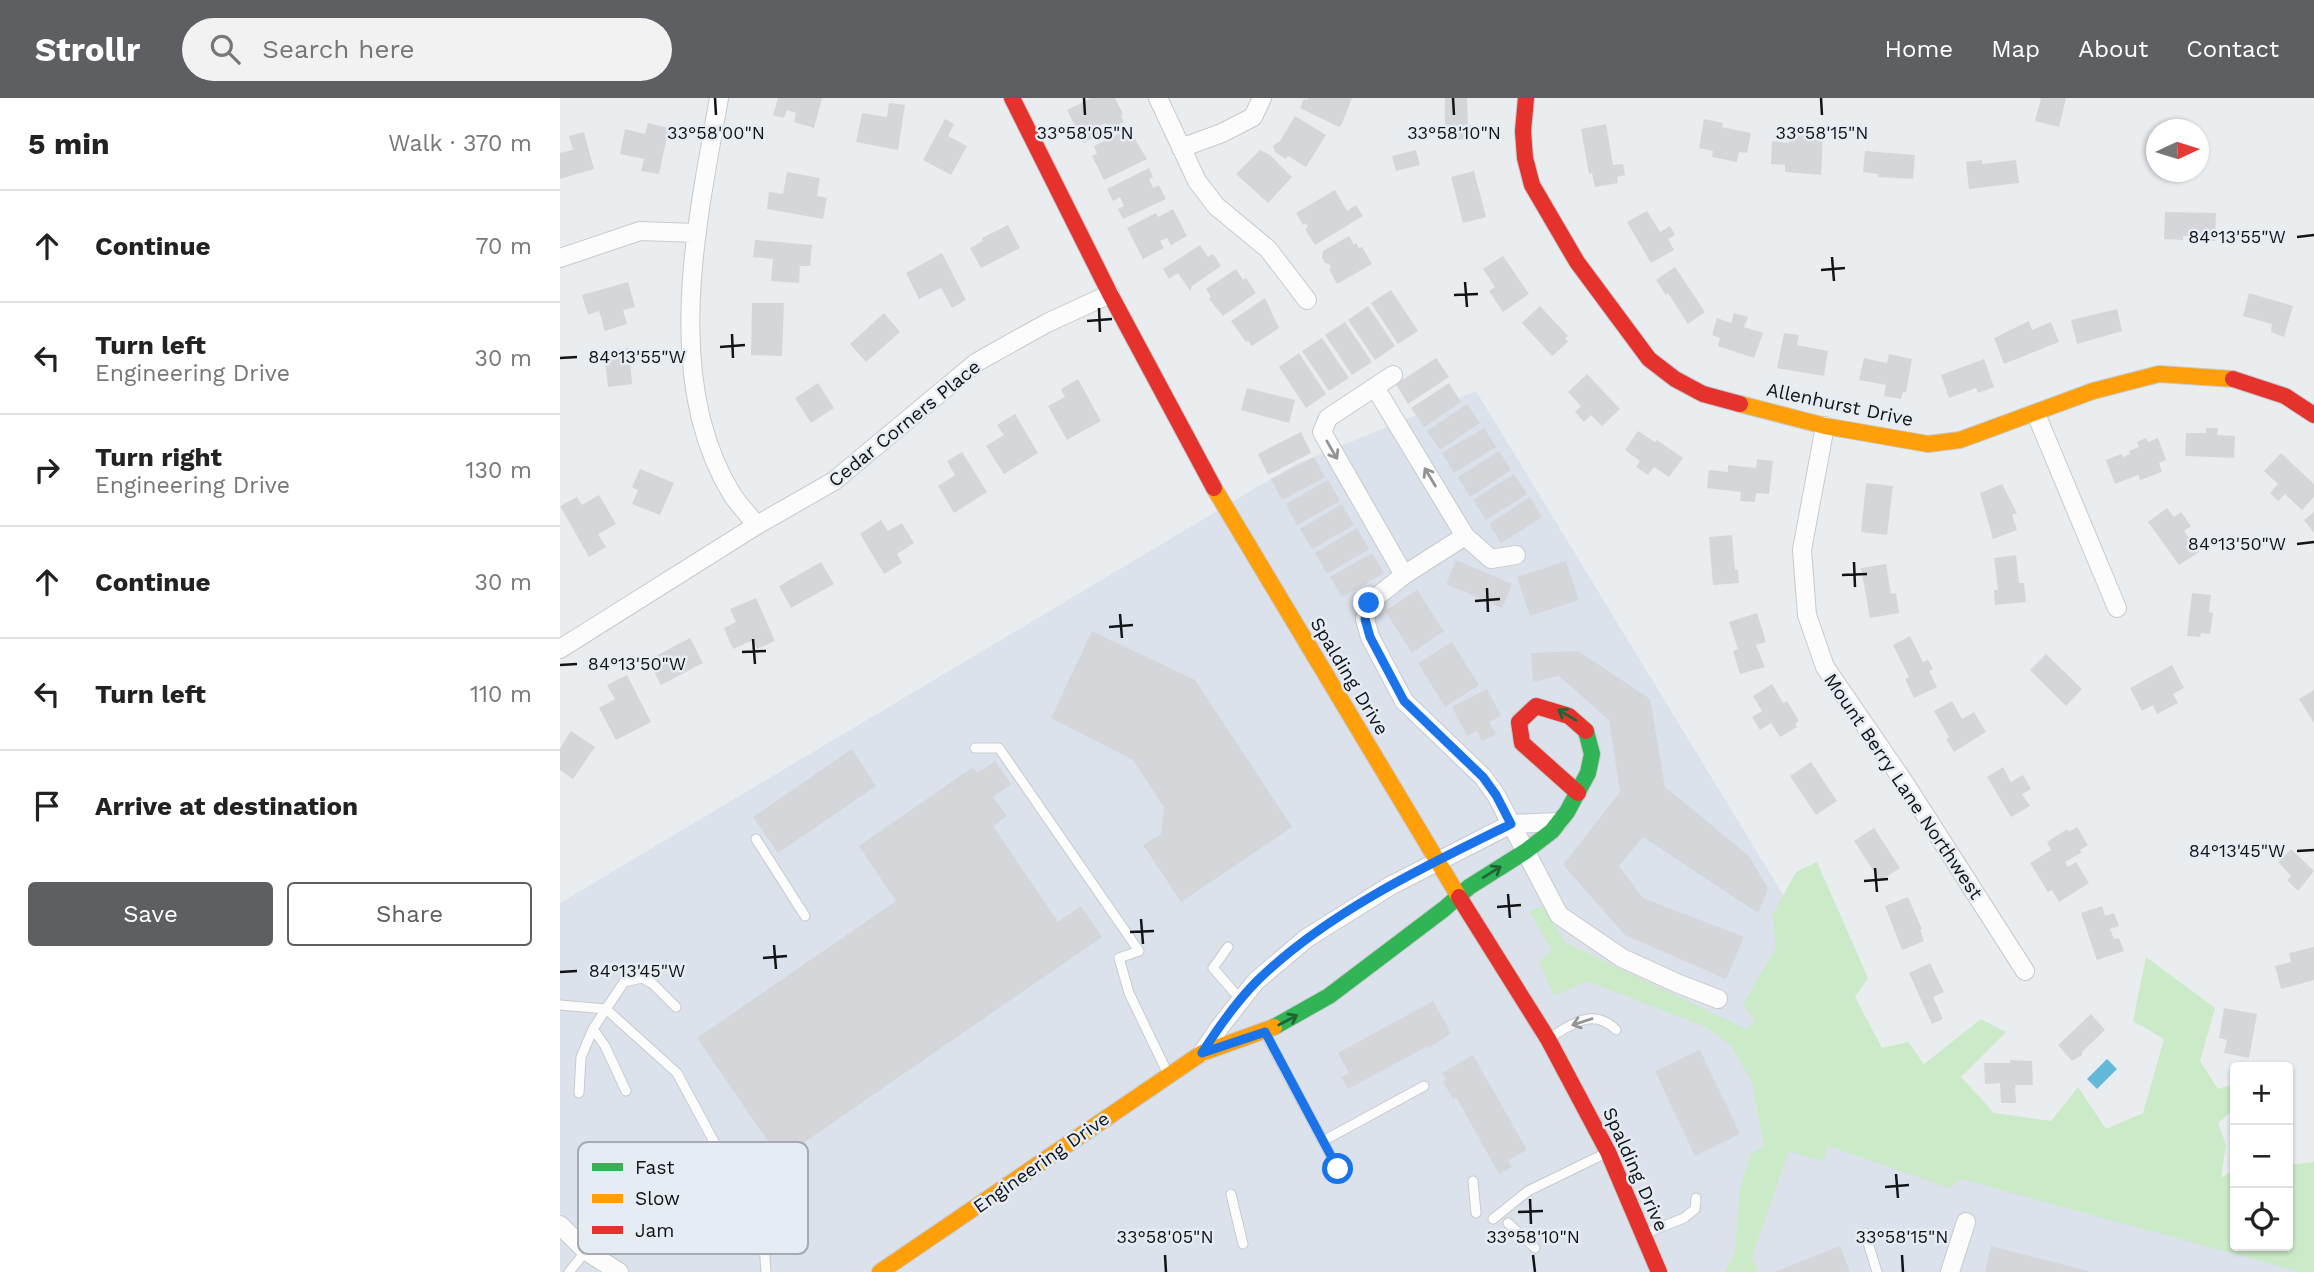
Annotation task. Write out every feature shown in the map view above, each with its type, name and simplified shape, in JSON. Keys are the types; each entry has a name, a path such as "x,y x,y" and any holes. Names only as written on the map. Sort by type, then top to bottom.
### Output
{"street":[{"path":"719,98 695,233 690,355 694,391 712,455 734,497 757,525"},
{"name":"Spalding Drive","path":"1012,98 1110,294 1225,508 1457,894 1548,1039 1608,1152 1659,1272"},
{"path":"1158,98 1197,181 1216,206 1268,249 1307,300"},
{"path":"1181,148 1222,133 1253,117 1262,98"},
{"name":"Allenhurst Drive","path":"1526,98 1523,131 1525,158 1532,185 1577,262 1649,359 1675,379 1703,394 1825,426 1928,444 1960,440 2093,391 2160,374 2227,377 2286,396 2314,415"},
{"path":"560,258 640,231 695,233"},
{"name":"Cedar Corners Place","path":"560,649 757,525 834,481 977,362 1047,323 1110,294"},
{"path":"1394,375 1328,418 1322,432 1404,575"},
{"path":"1376,388 1465,536 1491,559 1516,555"},
{"path":"2036,414 2117,608"},
{"name":"Mount Berry Lane Northwest","path":"1825,426 1802,550 1807,615 1825,667 1905,782 2025,971"},
{"path":"1465,536 1404,575 1369,603 1365,619 1370,637 1404,701 1483,777 1527,851 1559,915 1622,958 1718,999"},
{"name":"Engineering Drive","path":"884,1271 1202,1053 1265,1032 1329,996 1444,909 1457,894 1527,851 1553,830 1578,793 1586,779 1594,754 1587,729 1561,710 1536,706 1519,722 1522,743 1578,793"},
{"path":"1511,824 1559,822"},
{"name":"Engineering Drive","path":"1202,1053 1256,981 1307,938 1390,886 1511,824"},
{"path":"1950,1272 1966,1222"},
{"path":"560,1225 578,1243"},
{"path":"591,1254 618,1272"}],"lane":[{"path":"975,748 999,748 1139,951 1119,958 1129,993 1169,1075"},
{"path":"757,839 805,916"},
{"path":"1228,947 1213,968 1241,1000"},
{"path":"579,1093 581,1057 593,1029 624,982 642,978 653,984 676,1007"},
{"path":"560,1005 606,1009 677,1073 714,1142"},
{"path":"1548,1039 1578,1021 1594,1018 1608,1022 1616,1030"},
{"path":"593,1029 605,1046 626,1091"},
{"path":"1265,1032 1338,1169"},
{"path":"1322,1141 1424,1087"},
{"path":"1493,1219 1528,1191 1608,1152"},
{"path":"1473,1181 1476,1213"},
{"path":"1231,1194 1243,1244"},
{"path":"1643,1235 1684,1218 1695,1209 1696,1198"},
{"path":"1508,1223 1535,1248"},
{"path":"1865,1233 1877,1272"},
{"path":"569,1272 584,1254"},
{"path":"765,1254 766,1272"}],"shaded area":[{"path":"1476,391 1913,1108 2230,1244 2230,1251 2293,1251 2314,1272 560,1272 560,903 1296,464"}],"green space":[{"path":"1817,862 1868,978 1855,997 1882,1048 1908,1042 1924,1064 1981,1019 2006,1032 1961,1077 1994,1113 2051,1121 2078,1087 2106,1129 2143,1113 2164,1039 2133,1021 2146,957 2215,1008 2200,1061 2218,1089 2230,1085 2230,1112 2218,1123 2226,1145 2221,1178 2230,1172 2230,1251 2293,1251 2293,1164 2314,1162 2314,1272 2301,1272 1961,1179 1950,1188 1828,1146 1823,1161 1789,1151 1751,1260 1759,1267 1754,1272 1725,1272 1735,1252 1740,1188 1751,1153 1764,1147 1752,1082 1730,1045 1706,1027 1587,981 1554,996 1539,962 1552,950 1529,911 1542,906 1566,943 1746,1029 1755,1021 1743,1004 1776,948 1772,916 1796,872"}],"water":[{"path":"2107,1059 2117,1069 2097,1089 2087,1079"}],"building":[{"path":"778,98 822,98 814,128 794,122 796,113 787,110 784,118 773,115"},
{"path":"1091,98 1115,98 1124,122 1109,129 1106,123 1097,127 1101,134 1083,143 1067,110"},
{"path":"1352,98 1339,127 1300,108 1304,99"},
{"path":"1445,98 1467,98 1468,125 1472,125 1471,139 1445,140"},
{"path":"2041,98 2066,98 2059,127 2035,121"},
{"path":"889,103 905,105 898,150 856,142 862,113 887,117"},
{"path":"1295,116 1326,135 1306,167 1275,152 1273,146 1280,141"},
{"path":"945,119 954,124 948,136 967,146 951,175 923,160"},
{"path":"1704,119 1723,123 1722,127 1751,133 1747,153 1739,152 1737,162 1712,157 1713,151 1699,148"},
{"path":"648,123 669,128 659,174 641,171 644,159 620,154 625,129 645,134"},
{"path":"1606,124 1613,165 1623,164 1625,175 1617,177 1618,183 1595,187 1592,173 1589,174 1581,129"},
{"path":"1129,129 1147,159 1104,180 1092,156 1097,154 1094,146"},
{"path":"584,132 594,169 560,179 560,153 573,150 569,136"},
{"path":"1789,132 1823,134 1821,175 1785,172 1785,165 1771,164 1772,141 1789,143"},
{"path":"1260,150 1270,155 1292,177 1268,203 1236,174"},
{"path":"1416,150 1420,165 1396,171 1392,156"},
{"path":"1865,151 1915,155 1913,179 1878,177 1878,174 1863,172"},
{"path":"1982,160 1982,164 2016,160 2019,183 1969,189 1966,162"},
{"path":"1149,168 1153,177 1149,179 1153,188 1159,185 1166,199 1123,219 1118,209 1124,206 1120,197 1113,201 1107,189"},
{"path":"1474,171 1486,217 1463,223 1451,177"},
{"path":"787,172 820,178 817,196 827,198 823,219 767,209 769,192 783,194"},
{"path":"1335,190 1347,211 1356,205 1363,216 1315,245 1305,229 1308,227 1306,223 1303,225 1296,213"},
{"path":"1173,209 1187,236 1171,245 1167,238 1160,241 1164,248 1143,259 1127,228 1156,213 1158,217"},
{"path":"1647,211 1660,232 1670,226 1675,235 1668,239 1674,250 1651,263 1627,222"},
{"path":"2165,212 2216,213 2215,241 2189,240 2189,236 2183,236 2183,240 2164,239"},
{"path":"1008,225 1020,248 981,268 970,248 983,241 982,238"},
{"path":"1349,236 1354,245 1356,243 1359,248 1362,247 1372,264 1337,284 1329,264 1322,258 1323,251"},
{"path":"755,240 812,245 810,266 800,266 799,283 771,281 773,259 753,257"},
{"path":"1200,245 1208,257 1213,254 1221,266 1192,286 1190,291 1178,273 1169,279 1163,269"},
{"path":"942,253 966,300 952,308 941,288 919,299 906,273"},
{"path":"1503,256 1529,294 1503,312 1489,291 1495,287 1483,269"},
{"path":"1675,267 1705,312 1688,324 1656,280"},
{"path":"1236,269 1256,293 1223,316 1209,299 1211,297 1206,289"},
{"path":"628,282 635,307 623,310 627,324 605,331 599,311 588,315 582,295"},
{"path":"1391,290 1418,331 1398,344 1371,303"},
{"path":"2249,293 2293,306 2284,337 2271,332 2272,324 2243,316"},
{"path":"1265,298 1279,328 1252,346 1231,321"},
{"path":"752,303 784,303 782,356 751,355"},
{"path":"1368,306 1395,346 1375,360 1348,320"},
{"path":"1540,306 1568,336 1565,338 1568,342 1552,356 1522,323"},
{"path":"2117,309 2122,331 2077,344 2071,320"},
{"path":"884,313 900,332 866,362 850,344"},
{"path":"1734,313 1748,317 1744,327 1763,333 1754,358 1718,346 1720,338 1712,335 1717,318 1731,323"},
{"path":"2029,321 2032,330 2051,322 2059,342 2004,364 1994,338"},
{"path":"1345,322 1372,362 1352,375 1325,335"},
{"path":"1784,333 1799,335 1797,345 1828,351 1824,376 1777,368"},
{"path":"1322,338 1349,378 1329,391 1302,351"},
{"path":"629,348 632,384 608,387 604,351"},
{"path":"1299,353 1326,394 1306,408 1279,367"},
{"path":"1889,354 1912,359 1906,392 1903,392 1901,399 1884,396 1886,385 1859,380 1864,358 1887,363"},
{"path":"1436,358 1449,377 1408,404 1396,384"},
{"path":"1984,359 1994,387 1978,393 1976,388 1949,398 1941,375"},
{"path":"1587,374 1620,409 1602,426 1591,415 1584,422 1575,412 1581,406 1568,392"},
{"path":"1078,379 1101,421 1067,440 1048,406 1065,397 1061,389"},
{"path":"818,383 834,408 811,423 795,398"},
{"path":"1449,383 1461,402 1424,427 1411,408"},
{"path":"1247,388 1295,400 1289,423 1241,410"},
{"path":"1467,404 1480,423 1440,450 1427,431"},
{"path":"1015,414 1038,453 1004,474 986,446 1004,435 997,425"},
{"path":"1484,428 1496,447 1454,473 1442,453"},
{"path":"2206,428 2218,428 2217,435 2235,436 2234,458 2185,456 2186,433 2206,433"},
{"path":"1638,431 1683,458 1669,477 1654,467 1648,475 1636,467 1640,461 1625,450"},
{"path":"1301,432 1311,453 1268,475 1258,454"},
{"path":"2146,438 2148,442 2158,438 2166,460 2159,463 2162,472 2140,480 2138,475 2115,484 2106,460 2121,454 2123,457 2130,454 2129,451 2139,447 2137,442"},
{"path":"1499,451 1511,470 1470,497 1458,477"},
{"path":"962,452 987,492 954,513 938,486 955,475 947,461"},
{"path":"2281,453 2314,484 2314,497 2302,510 2285,494 2278,501 2270,493 2278,484 2264,471"},
{"path":"1314,457 1325,477 1282,500 1271,479"},
{"path":"1757,459 1773,461 1769,494 1756,493 1755,502 1740,501 1741,492 1707,488 1709,470 1728,472 1728,465 1756,468"},
{"path":"640,469 674,483 660,515 632,504 638,490 632,487"},
{"path":"1514,474 1527,494 1486,520 1473,500"},
{"path":"1328,480 1340,501 1297,525 1286,504"},
{"path":"1866,483 1893,486 1887,535 1861,532"},
{"path":"2002,484 2017,513 2012,515 2017,530 1993,539 1980,493"},
{"path":"599,495 616,524 598,534 606,547 589,557 560,506 577,497 582,505"},
{"path":"1530,497 1542,517 1501,543 1489,524"},
{"path":"1342,504 1354,525 1312,549 1300,529"},
{"path":"2167,508 2174,517 2181,512 2191,526 2184,531 2199,552 2179,565 2148,522"},
{"path":"2314,512 2314,533 2304,520"},
{"path":"881,520 888,531 902,523 914,543 897,554 902,563 884,574 860,534"},
{"path":"1357,528 1369,549 1327,574 1315,553"},
{"path":"1732,535 1739,583 1713,585 1709,537"},
{"path":"1372,553 1384,573 1342,597 1330,577"},
{"path":"2016,555 2019,583 2024,583 2026,602 1995,605 1994,590 1998,590 1994,558"},
{"path":"1456,560 1512,584 1502,608 1446,584"},
{"path":"1566,561 1579,600 1530,616 1517,577"},
{"path":"821,562 834,584 791,608 779,586"},
{"path":"1886,564 1891,594 1896,593 1899,613 1870,618 1861,568"},
{"path":"1417,590 1444,631 1412,653 1385,611"},
{"path":"2192,593 2211,595 2209,612 2213,613 2210,634 2201,633 2200,637 2187,636"},
{"path":"756,598 775,641 757,649 753,640 733,649 724,628 736,622 730,609"},
{"path":"1757,613 1766,642 1756,645 1765,667 1740,674 1733,651 1738,649 1729,622"},
{"path":"1092,631 1195,680 1292,827 1181,902 1143,845 1161,834 1164,807 1133,760 1051,718"},
{"path":"1910,636 1923,662 1928,660 1933,669 1929,671 1937,687 1914,698 1905,679 1909,677 1893,645"},
{"path":"690,638 703,663 661,685 648,660"},
{"path":"1452,642 1479,685 1445,707 1418,663"},
{"path":"1578,651 1650,699 1665,787 1749,856 1768,889 1758,913 1643,837 1619,866 1643,898 1744,937 1726,979 1625,935 1563,865 1620,792 1609,720 1559,676 1533,682 1531,653"},
{"path":"2046,654 2082,689 2066,706 2030,670"},
{"path":"2172,665 2184,688 2173,694 2178,703 2157,714 2153,705 2142,711 2130,688"},
{"path":"627,675 651,722 616,740 599,708 615,699 607,685"},
{"path":"1772,684 1783,703 1787,701 1799,721 1795,724 1797,727 1780,737 1771,723 1760,730 1752,717 1762,711 1753,696"},
{"path":"1487,689 1501,716 1489,722 1496,734 1482,741 1477,731 1467,736 1452,707"},
{"path":"2314,690 2314,723 2299,699"},
{"path":"1952,701 1962,719 1974,712 1986,732 1954,752 1934,711"},
{"path":"571,731 595,747 573,779 560,770 560,748"},
{"path":"852,749 876,786 778,853 753,817"},
{"path":"995,761 1011,784 993,797 1007,816 993,826 1058,922 1081,906 1102,937 805,1142 768,1142 697,1038 896,901 859,846 973,767 977,773"},
{"path":"1811,762 1837,801 1816,815 1790,776"},
{"path":"2003,767 2011,782 2023,775 2031,789 2022,794 2030,806 2011,817 1987,777"},
{"path":"2077,827 2088,845 2080,850 2081,853 2065,862 2068,867 2076,862 2089,883 2059,902 2052,890 2048,892 2030,863 2051,850 2047,842 2067,829 2069,832"},
{"path":"1874,828 1900,868 1880,881 1854,841"},
{"path":"2291,849 2314,871 2298,891 2287,880 2291,876 2278,862"},
{"path":"1908,897 1922,929 1920,930 1924,941 1902,950 1885,906"},
{"path":"2102,906 2105,916 2114,913 2119,926 2110,929 2114,939 2119,938 2124,951 2097,960 2081,913"},
{"path":"2314,947 2314,980 2281,989 2275,966 2291,962 2289,953"},
{"path":"1930,963 1944,992 1933,997 1943,1019 1932,1024 1909,973"},
{"path":"1433,1001 1451,1033 1429,1048 1428,1046 1348,1089 1341,1077 1349,1073 1338,1053"},
{"path":"2224,1008 2257,1014 2249,1058 2224,1053 2227,1040 2219,1038"},
{"path":"2091,1014 2105,1030 2082,1055 2072,1061 2058,1045"},
{"path":"1700,1050 1740,1134 1695,1156 1655,1071"},
{"path":"1473,1055 1527,1150 1508,1160 1512,1167 1499,1174 1456,1097 1453,1099 1443,1082 1446,1080 1442,1073"},
{"path":"2010,1060 2032,1061 2033,1085 2015,1085 2016,1103 2001,1103 2000,1083 1985,1084 1984,1063 2010,1063"},
{"path":"1840,1246 1850,1272 1775,1272"},
{"path":"1991,1246 2088,1271 2088,1272 1985,1272"}],"traffic: fast":[{"path":"1274,1027 1329,996 1469,887 1552,831 1567,812 1588,773 1592,754 1586,731"}],"traffic: slow":[{"path":"1740,404 1825,426 1928,444 1960,440 2093,391 2159,374 2233,379"},
{"path":"1214,488 1459,897"},
{"path":"880,1272 1202,1053 1274,1027"}],"traffic: jam":[{"path":"1012,98 1110,294 1214,488"},
{"path":"1526,98 1523,131 1525,158 1532,185 1577,262 1649,359 1675,379 1703,394 1740,404"},
{"path":"2233,379 2285,396 2314,415"},
{"path":"1578,793 1522,743 1519,722 1536,706 1569,716 1586,731"},
{"path":"1459,897 1548,1039 1608,1152 1659,1272"}],"route":[{"path":"1338,1169 1265,1032 1202,1053 1256,981 1307,938 1390,886 1511,824 1483,777 1404,701 1370,637 1365,619 1369,603"}]}
